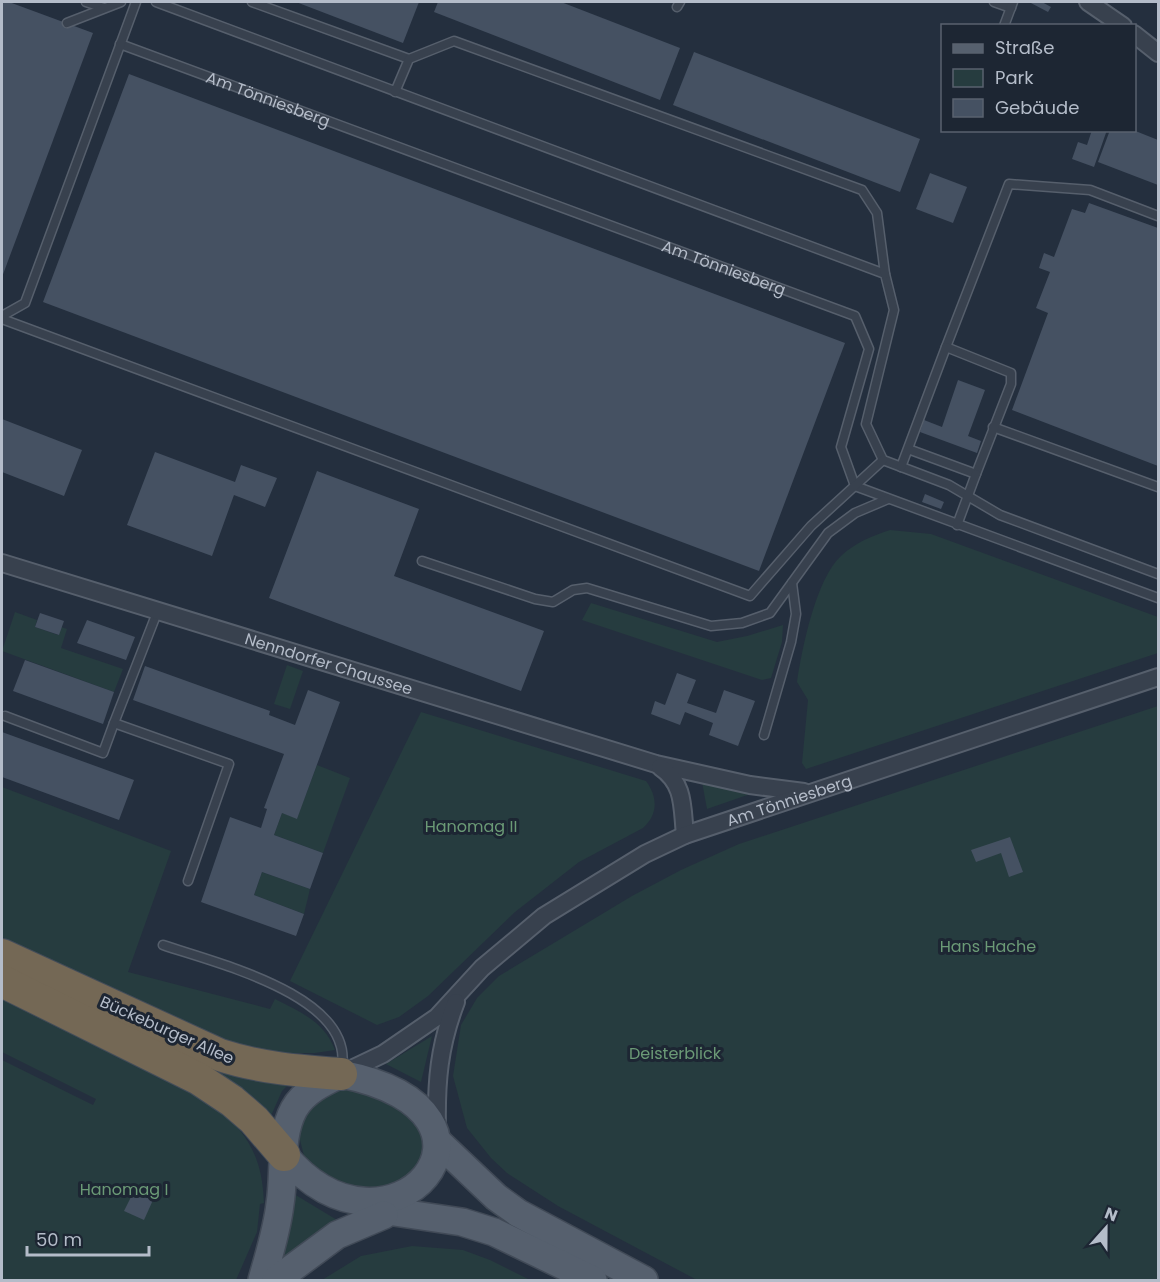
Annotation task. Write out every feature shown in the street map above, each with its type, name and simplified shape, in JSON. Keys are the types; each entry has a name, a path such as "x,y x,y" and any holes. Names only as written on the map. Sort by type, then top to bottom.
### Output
{"highway":[{"name":"Bückeburger Allee","path":"2,955 220,1056 246,1064 286,1070 341,1074"},
{"name":"Bückeburger Allee","path":"2,981 199,1078 254,1120 284,1155"}],"main road":[{"path":"262,1281 280,1204 284,1155 291,1116 300,1100 319,1085 341,1074 377,1084 410,1101 423,1112 437,1141 496,1197 518,1213 644,1281"},
{"path":"276,1281 304,1257 337,1235 411,1203 429,1182 437,1156 437,1141"},
{"path":"284,1155 316,1193 352,1209 462,1222 494,1232 593,1281"}],"street":[{"path":"1088,2 1120,24"},
{"path":"1136,36 1158,53"},
{"name":"Nenndorfer Chaussee","path":"2,562 656,764 750,785 811,793"},
{"name":"Am Tönniesberg","path":"341,1074 383,1054 437,1017 482,968 536,922 645,854 685,835 1158,677"},
{"name":"Nenndorfer Chaussee","path":"656,764 672,775 680,790 685,835"},
{"name":"Am Tönniesberg","path":"437,1141 436,1081 441,1048 459,995"}],"lane":[{"path":"86,2 104,8"},
{"path":"67,23 121,2"},
{"path":"2,317 25,303 136,2"},
{"path":"156,2 885,274"},
{"path":"252,2 410,60"},
{"path":"994,2 1012,5 1005,24"},
{"path":"395,92 410,60 454,41 862,190 877,213 885,274 894,310 866,424 883,460 950,485 1000,515 1158,574"},
{"name":"Am Tönniesberg","path":"120,44 855,316 869,349 841,447 855,486"},
{"path":"901,467 1008,184 1090,190 1158,216"},
{"path":"2,317 750,596 811,526 883,460"},
{"path":"946,348 1011,373 1011,384 957,525"},
{"path":"993,428 1158,488"},
{"path":"908,448 976,474"},
{"path":"855,486 1158,598"},
{"path":"422,561 535,599 553,602 573,590 587,588 711,626 742,623 770,613 828,533 855,513 888,499"},
{"path":"764,735 791,642 796,614 792,583"},
{"path":"5,716 103,753 158,610"},
{"path":"114,723 229,764 188,881"},
{"path":"163,945 255,976 315,1007 336,1031 345,1052 341,1074"}],"green space":[{"path":"890,530 931,534 1158,617 1158,653 806,769 802,763 808,700 797,682 802,651 817,597 832,567 841,556 864,540"},
{"path":"591,603 717,642 783,625 782,642 771,678 762,680 582,620"},
{"path":"15,612 37,620 35,627 58,635 61,627 67,629 61,648 123,669 114,692 2,651"},
{"path":"287,665 303,671 290,709 274,704"},
{"path":"1158,706 1158,1280 697,1280 558,1206 507,1173 491,1158 467,1128 453,1076 461,1025 477,998 499,976 632,896 681,870 739,844"},
{"name":"Hanomag II","path":"421,712 646,781 653,793 655,806 648,823 643,828 579,862 515,912 428,996 399,1017 377,1025 290,981"},
{"path":"317,765 350,778 323,853 274,835 282,813 297,818"},
{"path":"702,782 756,792 707,809"},
{"path":"2,787 171,851 128,972 270,1009 275,999 310,1018 325,1032 335,1050 315,1053 284,1053 283,1057 242,1049 97,984 2,937"},
{"path":"262,872 310,889 304,914 254,895"},
{"name":"Hanomag I","path":"2,991 215,1103 236,1126 251,1147 256,1159 263,1186 264,1203 260,1204 257,1232 236,1280 2,1280 2,1060 93,1105 96,1099 2,1052"},
{"path":"432,1036 421,1082 386,1064"},
{"path":"192,1058 293,1080 282,1091 270,1118"},
{"path":"350,1088 379,1095 418,1122 425,1149 409,1186 343,1190 304,1156 299,1136 307,1111 327,1094"},
{"path":"294,1194 337,1220 277,1269 289,1231"},
{"path":"412,1246 463,1250 490,1260 530,1280 322,1280 361,1256"}],"building":[{"path":"2,2 9,2 93,33 2,277"},
{"path":"296,2 419,2 403,43"},
{"path":"438,2 561,2 680,48 660,100 434,12"},
{"path":"1029,2 1042,2 1051,7 1048,12"},
{"path":"694,52 920,139 900,192 673,105"},
{"path":"129,74 845,343 759,571 43,302"},
{"path":"1136,131 1158,140 1158,185 1098,162 1109,132"},
{"path":"1091,132 1106,132 1094,167 1072,159 1078,142 1087,145"},
{"path":"930,173 967,187 953,223 916,209"},
{"path":"1089,203 1158,228 1158,466 1012,410 1048,313 1036,308 1050,272 1039,268 1044,253 1054,257 1072,209 1085,213"},
{"path":"958,380 985,390 968,436 981,441 977,453 920,432 924,420 942,427"},
{"path":"2,419 82,450 64,496 2,472"},
{"path":"155,452 235,482 241,465 277,478 265,507 234,495 212,556 127,525"},
{"path":"317,471 419,509 394,576 544,631 521,691 269,598"},
{"path":"925,494 944,502 941,509 922,502"},
{"path":"40,613 64,621 59,635 35,627"},
{"path":"87,620 135,637 126,660 77,643"},
{"path":"25,660 114,692 103,724 13,691"},
{"path":"145,666 270,711 269,715 295,725 308,690 340,702 297,819 282,813 274,835 323,853 310,889 262,872 254,895 304,914 296,936 201,902 230,817 261,828 267,809 264,808 284,754 133,700"},
{"path":"677,673 696,680 687,703 716,713 724,690 755,701 738,746 709,735 713,723 685,712 680,725 651,714 655,701 665,705"},
{"path":"2,732 134,780 119,820 2,777"},
{"path":"1010,837 1023,872 1009,877 1001,853 976,862 971,850"},
{"path":"134,1191 153,1200 144,1220 124,1211"}],"park label":[{"name":"Hans Hache","path":"988,946"},
{"name":"Deisterblick","path":"675,1053"}]}
